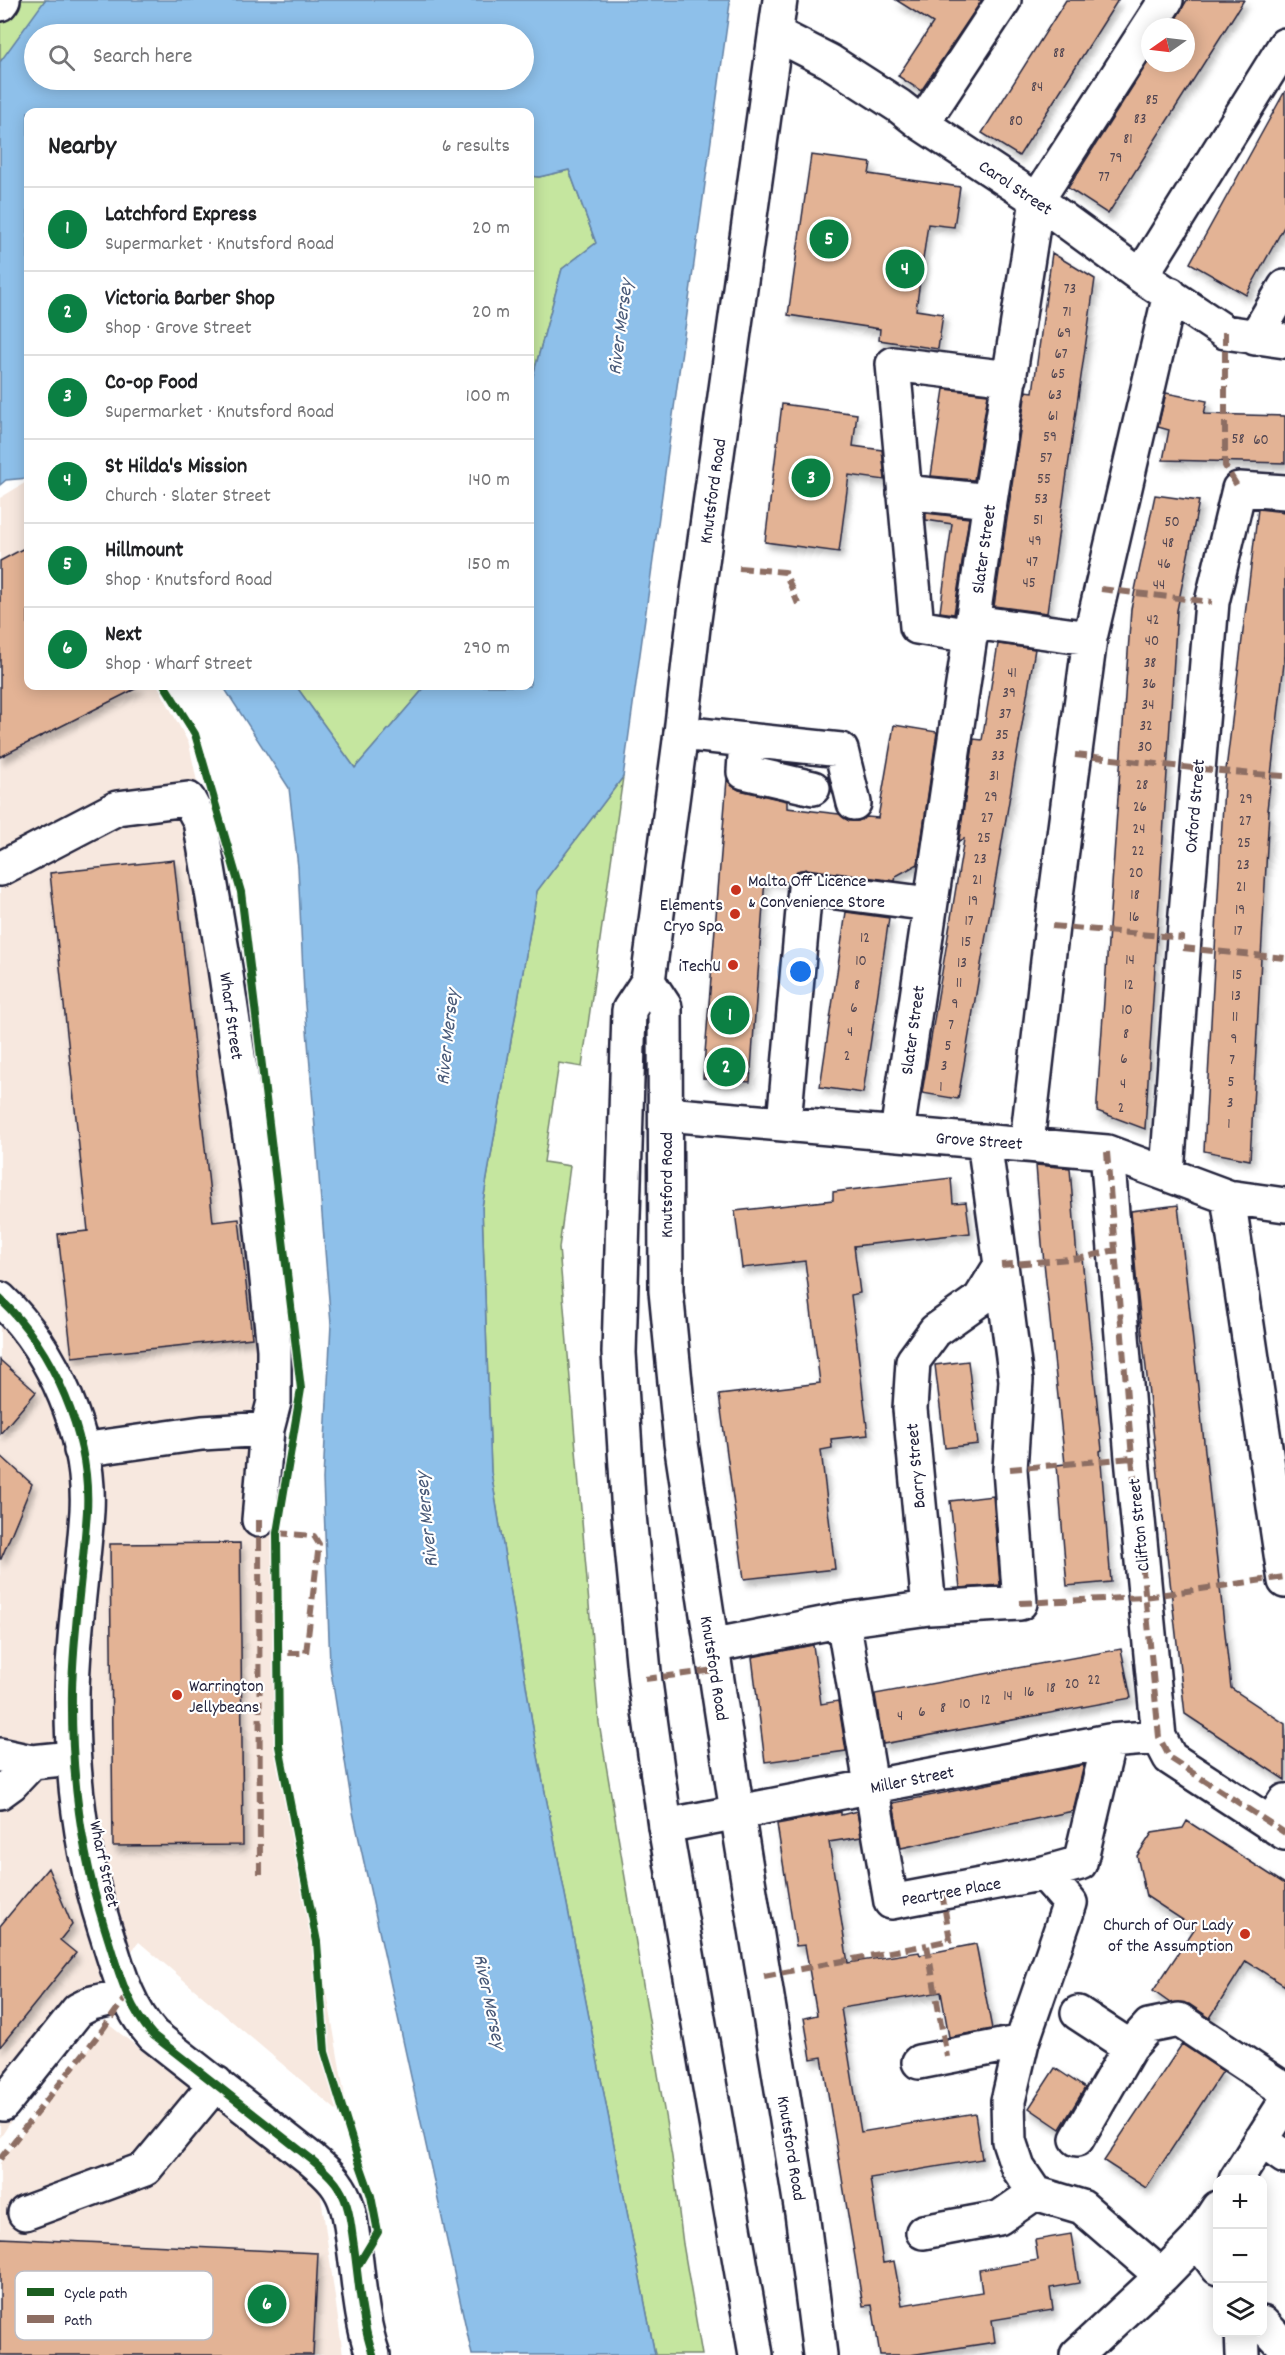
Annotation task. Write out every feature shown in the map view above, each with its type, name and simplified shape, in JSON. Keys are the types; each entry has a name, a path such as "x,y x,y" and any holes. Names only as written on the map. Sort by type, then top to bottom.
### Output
{"main road":[{"path":"0,4 3,0"},
{"name":"Knutsford Road","path":"756,2355 665,1826 645,1682 629,1515 619,1353 629,1010 648,981 695,615 780,0"},
{"path":"922,124 1004,0"},
{"name":"Slater Street","path":"897,1134 990,501 1037,200 1166,0"},
{"name":"Carol Street","path":"776,34 829,61 899,106 922,124 1037,200 1141,276 1225,332 1270,339"},
{"path":"1141,276 1281,60"},
{"path":"1270,339 1285,287"},
{"path":"1027,1143 1052,927 1090,638 1170,294"},
{"path":"1010,378 893,364 917,627 1090,638"},
{"name":"Oxford Street","path":"1167,1173 1212,602 1239,489 1285,492"},
{"path":"904,492 990,501"},
{"path":"681,733 841,750 854,804"},
{"path":"746,740 744,772 813,788"},
{"name":"Wharf Street","path":"3,860 117,808 188,799 200,821 225,968 258,1191 274,1349 274,1402 267,1429 259,1520"},
{"path":"784,1123 805,888 930,904"},
{"name":"Knutsford Road","path":"648,981 665,1007 666,1291 681,1443 737,1812 802,2213 820,2355"},
{"name":"Grove Street","path":"666,1114 1027,1143 1107,1152 1228,1197 1285,1205"},
{"path":"711,1646 843,1620 929,1608 1020,1603 1010,1469 1016,1380 984,1141"},
{"name":"Clifton Street","path":"1107,1152 1132,1458 1159,1737 1170,1758 1280,1819"},
{"path":"1228,1197 1285,1581"},
{"name":"Barry Street","path":"929,1608 910,1410 913,1361 935,1331 980,1299 1001,1265"},
{"name":"Wharf Street","path":"0,1299 11,1309 36,1341 55,1372 70,1409 81,1450 86,1479 87,1510 75,1625 72,1758 81,1829 95,1898 127,1995 142,2023 153,2035 332,2177 341,2190 351,2226 364,2331 373,2355"},
{"path":"81,1450 202,1433 267,1429"},
{"name":"Peartree Place","path":"843,1620 891,1902 1044,1873 1080,1863 1109,1741"},
{"name":"Miller Street","path":"665,1826 1109,1741 1159,1737"},
{"path":"0,1755 32,1762 72,1758"},
{"path":"0,1792 32,1762"},
{"path":"1044,1873 1070,1903 1022,2042 1008,2101 1009,2141 1018,2168 1035,2193 1082,2207 1162,2276"},
{"path":"3,2104 78,2010 92,2003 127,1995"},
{"path":"1078,2013 1130,2047"},
{"path":"1077,2139 1130,2047 1149,2026 1179,2020 1285,2090"},
{"path":"919,2062 1022,2042"},
{"path":"25,2212 145,2169 216,2083"},
{"path":"1242,2175 1273,2148 1285,2103"},
{"path":"923,2232 999,2218 1035,2193"},
{"path":"1085,2352 1197,2240 1213,2216"},
{"path":"1197,2240 1213,2261"},
{"path":"1267,2327 1285,2347"},
{"path":"1242,2337 1243,2355"}],"shaded area":[{"path":"24,483 24,690 160,690 189,744 216,871 274,1497 280,1718 349,2121 139,1942 85,2008 0,2138 0,1761 81,1765 93,1476 0,1290 0,498"},
{"path":"0,1311 49,1374 77,1478 66,1752 0,1746"},
{"path":"108,2024 320,2189 343,2355 0,2355 0,2163"}],"green space":[{"path":"0,0 48,0 31,24 24,24 24,34 0,67"},
{"path":"569,170 596,243 562,269 534,372 534,176"},
{"path":"299,690 423,690 355,768"},
{"path":"623,777 582,1067 559,1063 544,1162 570,1166 559,1248 599,1723 672,2157 683,2244 702,2355 655,2355 536,1746 491,1472 482,1207 537,891"}],"water":[{"name":"River Mersey","path":"45,0 729,0 623,777 537,891 482,1207 491,1472 536,1746 655,2355 472,2355 353,1812 330,1665 323,1479 331,1324 304,993 298,867 289,788 226,690 299,690 355,768 423,690 534,690 534,372 562,269 596,243 569,170 534,176 534,108 24,108 24,478 6,480 0,485 0,62 24,29 24,90 534,90 534,24 28,24"}],"building":[{"path":"896,0 982,0 921,91 898,76 933,23"},
{"path":"1066,0 1118,0 1019,156 982,133"},
{"path":"1187,0 1244,0 1108,214 1068,188 1142,72 1195,72 1195,18 1176,18"},
{"path":"1285,91 1285,225 1246,295 1190,263"},
{"path":"811,155 871,163 869,174 960,187 954,227 928,224 916,310 943,314 938,349 879,340 880,329 788,315"},
{"path":"1052,253 1095,279 1047,613 994,606 1026,391 1033,392"},
{"path":"944,389 988,394 974,480 931,476"},
{"path":"1166,393 1207,401 1204,414 1285,416 1285,463 1163,460 1169,430 1158,427"},
{"path":"782,404 857,414 853,446 882,450 885,480 849,475 839,552 765,542"},
{"path":"1155,495 1199,501 1177,610 1145,1129 1097,1111 1097,1102 1131,609"},
{"path":"1258,509 1285,512 1285,655 1267,810 1269,811 1250,1160 1204,1151 1224,786"},
{"path":"926,513 969,518 954,614 940,612 952,524 926,520"},
{"path":"24,548 24,690 133,690 0,757 0,561"},
{"path":"998,644 1035,649 958,1099 922,1093 964,839 959,841 974,739 982,740"},
{"path":"894,725 937,732 918,864 896,876 895,881 807,869 797,871 788,882 765,879 750,1082 703,1078 727,779 739,790 787,801 787,808 839,814 849,821 858,821 867,817 878,818"},
{"path":"174,860 213,1222 239,1219 252,1338 72,1357 58,1234 88,1231 50,873"},
{"path":"846,912 889,918 863,1093 820,1087"},
{"path":"1036,1165 1070,1168 1077,1258 1082,1258 1102,1450 1100,1451 1111,1582 1067,1586 1057,1465 1065,1464"},
{"path":"951,1178 953,1203 966,1202 970,1233 854,1246 860,1293 851,1295 868,1435 831,1439 832,1448 821,1450 835,1569 744,1579 719,1395 820,1383 805,1261 742,1268 735,1211 833,1200 833,1192"},
{"path":"1178,1205 1231,1688 1285,1724 1285,1780 1185,1714 1137,1288 1131,1211"},
{"path":"0,1360 36,1392 0,1434"},
{"path":"968,1361 978,1444 945,1448 935,1365"},
{"path":"0,1455 32,1484 1,1559 0,1559"},
{"path":"993,1496 1000,1585 960,1588 950,1501"},
{"name":"Warrington Jellybeans","path":"240,1543 243,1845 113,1846 110,1544"},
{"path":"813,1645 821,1704 838,1701 846,1751 765,1762 752,1657"},
{"path":"1121,1649 1131,1698 883,1744 875,1694"},
{"path":"1084,1765 1073,1811 901,1848 893,1803"},
{"path":"857,1811 861,1837 829,1842 848,1963 919,1952 920,1955 976,1944 992,2029 949,2037 941,1992 841,2008 861,2132 975,2113 982,2159 870,2178 883,2263 894,2261 902,2305 982,2292 979,2270 1038,2260 1035,2240 1071,2234 1079,2283 1050,2288 1053,2310 992,2320 995,2342 910,2355 880,2355 872,2305 863,2306 822,2057 811,2059 804,2018 817,2015 805,1945 796,1946 777,1824"},
{"name":"Church of Our Lady of the Assumption","path":"1187,1821 1285,1884 1285,1986 1246,1961 1210,2018 1189,2004 1170,2003 1153,1991 1195,1928 1146,1896 1137,1856 1152,1833 1183,1828"},
{"path":"48,1868 72,1925 60,1940 76,1953 0,2047 0,1926"},
{"path":"1182,2044 1223,2071 1146,2188 1104,2161"},
{"path":"1055,2068 1085,2088 1060,2129 1029,2108"},
{"path":"0,2238 318,2253 313,2355 0,2355"}],"marked path":[{"path":"1225,332 1225,466 1239,489"},
{"path":"739,568 785,572 798,604"},
{"path":"1101,589 1212,602"},
{"path":"1075,755 1285,776"},
{"path":"1052,926 1184,938"},
{"path":"1183,948 1285,958"},
{"path":"1107,1152 1132,1458 1159,1737 1170,1758 1285,1833"},
{"path":"1001,1265 1082,1258 1115,1250"},
{"path":"1010,1469 1132,1458"},
{"path":"259,1520 260,1874"},
{"path":"277,1533 314,1536 319,1544 306,1653 278,1653"},
{"path":"1020,1603 1145,1597 1284,1577"},
{"path":"645,1679 715,1670"},
{"path":"942,1893 950,1940 927,1945 947,2057"},
{"path":"764,1976 927,1945"},
{"path":"0,2159 103,2029 127,1995"}],"cycle path":[{"path":"168,690 195,734 241,892 301,1389 277,1533 279,1746 317,1942 325,2052 371,2196 378,2232 357,2267"},
{"path":"0,1299 37,1343 52,1369 65,1396 83,1454 87,1483 87,1511 73,1669 72,1722 75,1782 89,1870 118,1971 136,2011 153,2035 311,2159 336,2184 343,2195 350,2216 363,2315 373,2355"}],"place":[{"name":"Hillmount","path":"829,239"},
{"name":"St Hilda's Mission","path":"905,269"},
{"name":"Co-op Food","path":"811,478"},
{"name":"Malta Off Licence & Convenience Store","path":"736,890"},
{"name":"Elements Cryo Spa","path":"735,914"},
{"name":"iTechU","path":"733,965"},
{"name":"Latchford Express","path":"730,1015"},
{"name":"Victoria Barber Shop","path":"726,1067"},
{"name":"Warrington Jellybeans","path":"177,1695"},
{"name":"Church of Our Lady of the Assumption","path":"1245,1934"},
{"name":"Next","path":"267,2304"}]}
